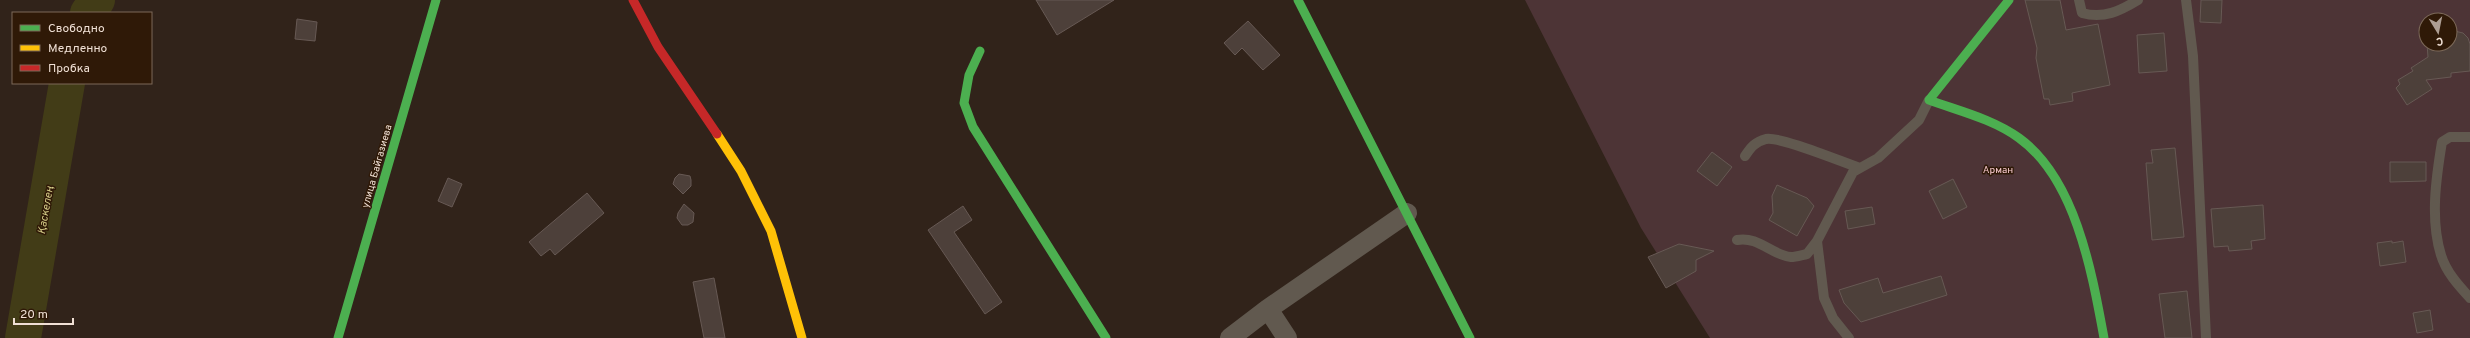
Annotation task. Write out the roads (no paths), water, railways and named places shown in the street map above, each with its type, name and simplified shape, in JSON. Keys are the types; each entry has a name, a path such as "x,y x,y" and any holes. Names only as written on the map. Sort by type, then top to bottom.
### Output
{"street":[{"name":"улица Байгазиева","path":"338,338 436,0"},
{"path":"633,0 658,47 742,171 771,231 802,338"},
{"path":"1298,0 1407,213 1441,284 1470,338"},
{"path":"2009,0 1929,100 1999,127 2028,145 2055,180 2082,242 2096,288 2104,338"},
{"path":"980,51 968,74 964,103 973,126 1106,338"},
{"path":"1230,338 1268,309 1407,213"},
{"path":"1268,309 1287,338"}],"lane":[{"path":"2079,0 2082,14 2094,16 2112,15 2138,0"},
{"path":"2186,0 2193,56 2206,338"},
{"path":"1737,240 1758,241 1770,249 1791,257 1807,254 1817,241 1853,172 1878,158 1919,120 1929,100"},
{"path":"2470,136 2450,137 2442,142 2437,172 2436,229 2441,256 2453,280 2470,298"},
{"path":"1745,156 1752,145 1768,139 1816,151 1860,168"},
{"path":"1817,241 1824,298 1833,318 1849,338"}],"waterway":[{"name":"Қаскелең","path":"89,12 97,0"},
{"name":"Қаскелең","path":"23,338 67,84"}],"park label":[{"name":"Арман","path":"1998,169"}]}
